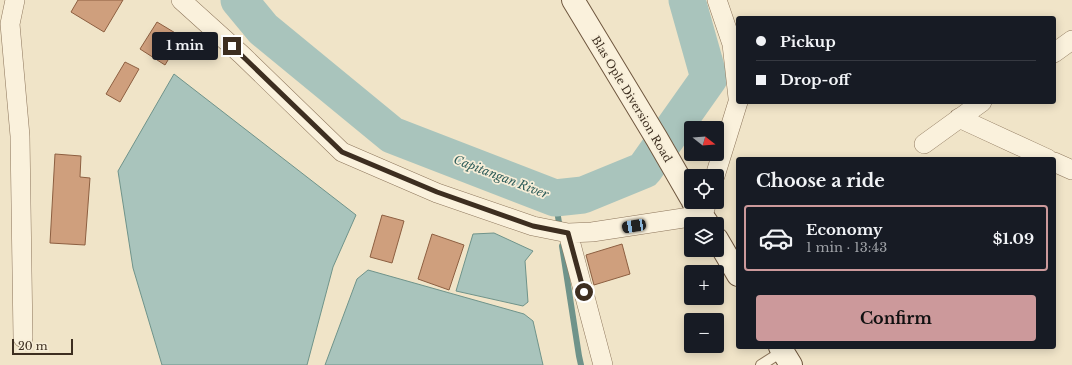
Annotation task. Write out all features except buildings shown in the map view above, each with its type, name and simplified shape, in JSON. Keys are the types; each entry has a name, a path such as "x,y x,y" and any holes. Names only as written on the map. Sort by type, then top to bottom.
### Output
{"main road":[{"name":"Blas Ople Diversion Road","path":"573,0 684,183"},
{"path":"724,251 736,272"}],"street":[{"path":"15,0 10,24 20,136 23,338"},
{"path":"181,0 242,55 342,152 437,192 533,226 565,233 592,232 690,209"},
{"path":"718,0 732,44 736,80"},
{"path":"1056,52 1072,40"},
{"path":"717,169 737,104"},
{"path":"924,144 979,104"},
{"path":"959,118 1044,157"},
{"path":"565,233 603,365"}],"lane":[{"path":"761,365 785,354"}],"water":[{"path":"174,74 356,215 333,267 307,365 162,365 133,268 118,171"},
{"path":"494,233 533,251 525,261 528,302 523,306 456,291 473,234"},
{"path":"368,270 524,314 533,321 543,365 325,365 357,279"}],"waterway":[{"name":"Capitangan River","path":"239,0 263,29 392,135 555,198 583,195 644,170 709,78 687,0"},
{"path":"555,198 560,229"},
{"path":"562,246 581,365"}],"route":[{"path":"232,46 342,152 437,192 533,226 568,233 584,292"}]}
